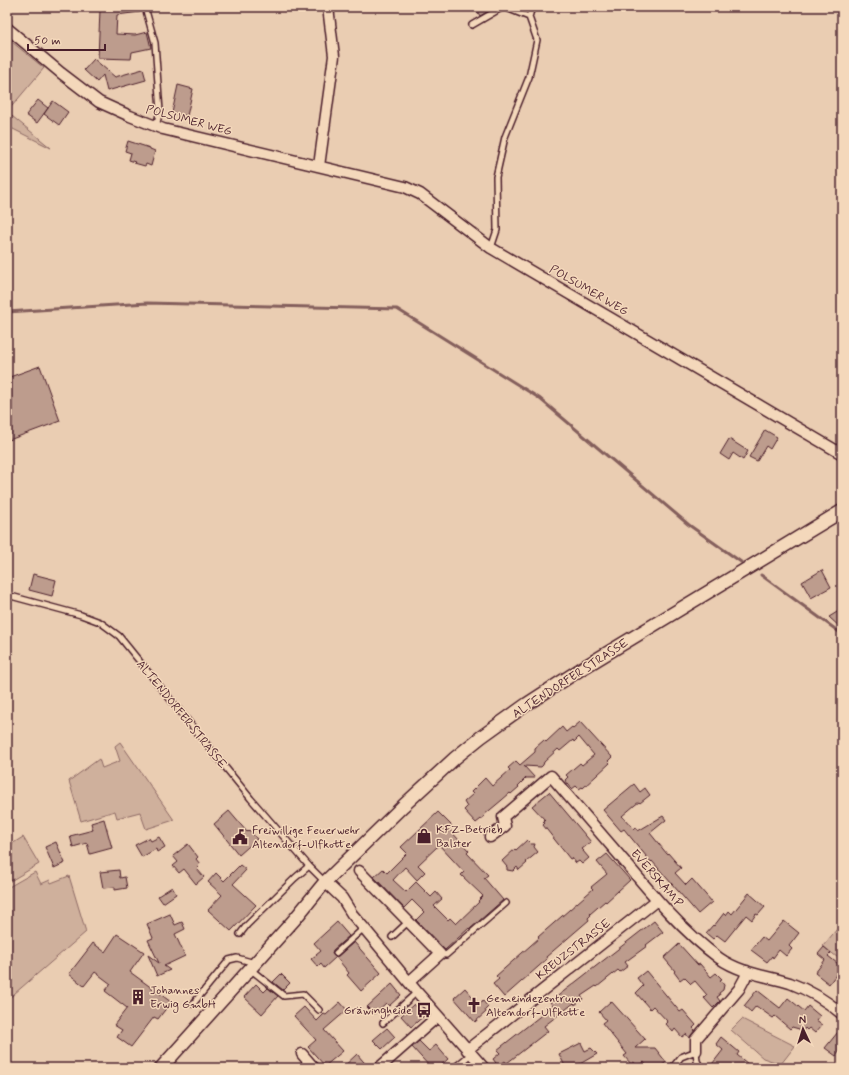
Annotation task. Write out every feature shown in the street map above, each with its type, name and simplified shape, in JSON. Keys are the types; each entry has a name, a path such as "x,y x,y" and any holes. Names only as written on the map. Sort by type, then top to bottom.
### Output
{"street":[{"path":"319,166 334,56 328,7"},
{"name":"POLSUMER WEG","path":"7,28 61,73 99,102 130,116 156,126 405,186 420,194 492,248 842,454"},
{"name":"ALTENDORFER STRASSE","path":"161,1068 253,966 325,882 455,758 527,704 581,669 842,511"},
{"name":"EVERSKAMP","path":"490,837 505,826 503,817 551,776 657,900 692,935 720,958 747,971 792,984 818,996 842,1014"},
{"path":"359,871 440,954 409,982"},
{"path":"325,882 342,898 352,914 417,992 484,1068"},
{"name":"KREUZSTRASSE","path":"469,1052 657,900"},
{"path":"696,1051 696,1039 739,989 747,971"},
{"path":"379,1068 438,1016"},
{"path":"302,1054 314,1068"}],"lane":[{"path":"145,7 155,43 160,111 156,126"},
{"path":"472,25 504,7 529,17"},
{"path":"492,248 497,230 496,177 505,137 529,77 537,40 529,17 532,7"},
{"name":"ALTENDORFER STRASSE","path":"7,595 81,615 100,622 119,636 251,799 309,866 325,882"},
{"path":"240,934 247,924 309,866"},
{"path":"440,954 446,955 506,903"},
{"path":"392,938 409,922"},
{"path":"336,952 364,928"},
{"path":"193,1004 229,960 237,958 253,966 284,996 303,994 319,1010"},
{"path":"383,1022 417,992"},
{"path":"672,1068 681,1057 696,1051 696,1061 701,1068"},
{"path":"454,1068 469,1052"}],"shaded area":[{"path":"7,38 44,68 7,112"},
{"path":"7,112 51,148 7,126"},
{"path":"120,742 174,820 146,829 140,812 117,818 115,811 81,821 69,781 99,759 102,768 120,761 115,746"},
{"path":"23,837 39,864 7,883 7,847"},
{"path":"35,872 41,884 50,880 51,883 69,876 86,932 7,1000 7,888"},
{"path":"842,923 842,961 823,946"},
{"path":"742,1019 795,1046 781,1064 763,1058 731,1030"}],"building":[{"path":"104,7 140,7 140,12 117,15 116,34 135,35 147,32 151,48 132,52 131,59 98,58 100,10 104,10"},
{"path":"475,7 495,7 480,16"},
{"path":"94,59 115,77 143,69 146,80 107,91 103,75 97,82 84,70"},
{"path":"178,85 193,89 187,116 172,113"},
{"path":"38,100 48,108 37,123 26,115"},
{"path":"53,101 68,112 59,125 44,114"},
{"path":"128,141 155,151 151,166 134,163 135,162 129,160 131,153 125,151"},
{"path":"40,366 60,421 9,440 7,433 7,378"},
{"path":"765,430 777,437 770,449 766,446 757,461 749,457"},
{"path":"729,439 748,451 743,460 733,453 729,460 720,454"},
{"path":"822,570 831,587 811,598 802,582"},
{"path":"33,574 56,580 52,596 29,590"},
{"path":"842,609 842,629 829,617"},
{"path":"580,722 612,757 608,761 610,763 583,788 582,787 579,789 576,786 572,789 565,780 568,777 566,775 580,763 582,765 594,755 579,737 560,751 558,749 544,762 541,767 524,766 535,778 526,778 518,786 519,787 476,823 464,810 467,807 464,802 473,794 471,792 485,778 492,786 510,770 508,768 516,761 520,765 535,752 535,748 544,740 546,742 562,727 566,732"},
{"path":"634,784 640,792 645,788 650,795 622,816 634,829 636,827 638,831 663,816 666,820 650,833 681,868 675,873 686,885 692,879 712,902 698,914 652,861 651,862 624,829 621,831 603,810"},
{"path":"549,792 591,842 582,849 589,858 582,864 579,861 576,863 572,858 570,859 543,825 545,820 532,806"},
{"name":"Freiwillige Feuerwehr Altendorf-Ulfkotte","path":"229,811 247,832 249,830 257,839 239,855 214,824"},
{"path":"438,812 452,826 449,829 469,851 467,853 488,875 484,878 503,900 445,950 416,920 424,912 412,900 404,908 374,877 383,869 387,873 407,853 401,847","holes":["439,845 464,872 461,875 483,896 478,901 479,902 456,924 450,918 448,920 434,906 442,899 436,892 431,897 416,882 406,892 393,880 405,867 417,880 425,872 418,865"]},
{"path":"104,819 112,848 90,854 87,843 73,847 70,836 93,830 91,823"},
{"path":"159,837 165,847 157,852 156,849 142,857 135,845 149,838 151,841"},
{"path":"527,840 531,844 535,844 534,847 538,852 519,870 517,867 513,871 507,870 507,867 502,861"},
{"path":"56,842 65,863 54,868 45,847"},
{"path":"188,844 198,857 196,859 200,864 197,869 204,877 196,884 184,869 179,873 173,866 178,862 173,856"},
{"path":"607,854 630,880 606,902 605,901 590,914 591,915 588,918 589,920 546,957 547,959 504,997 493,984 499,979 496,976 593,889 591,887 607,874 597,862"},
{"path":"240,865 246,870 233,884 256,905 231,931 208,910 222,895 208,882 216,873 224,881"},
{"path":"119,870 120,878 125,877 127,888 115,890 115,887 103,888 100,872"},
{"path":"172,887 176,894 163,903 158,896"},
{"path":"749,893 765,907 758,915 756,914 752,920 746,915 725,941 717,935 713,939 706,933 713,925 714,926 724,913 726,915 729,911 732,914"},
{"path":"170,914 175,925 182,922 185,929 175,934 185,956 164,966 170,970 157,976 148,955 159,963 148,940 153,938 147,924"},
{"path":"654,921 663,932 625,962 628,966 620,972 618,970 597,987 596,986 581,996 583,999 575,1005 574,1003 544,1026 548,1031 507,1063 505,1061 498,1066 493,1059 500,1053 497,1050 553,1006 550,1002"},
{"path":"784,921 799,933 789,946 792,949 786,956 779,950 773,958 772,956 767,962 751,950 762,937 767,941"},
{"path":"337,922 349,936 333,950 333,955 335,957 338,956 354,942 381,973 361,991 347,975 349,973 336,957 324,968 321,964 318,967 311,959 321,951 314,943"},
{"path":"117,934 144,952 130,972 171,1002 158,1019 154,1017 131,1047 117,1037 122,1030 114,1025 127,1008 105,991 111,984 95,972 84,986 69,974 93,943 105,952"},
{"path":"679,944 711,977 716,973 722,979 720,980 724,985 723,990 717,997 720,1001 713,1008 704,998 707,995 695,981 691,984 684,977 680,980 674,972 675,971 664,958"},
{"path":"824,947 831,953 828,956 842,967 829,984 815,973 825,960 818,954"},
{"path":"646,971 680,1012 683,1010 696,1025 693,1028 695,1030 689,1038 686,1034 682,1037 675,1029 673,1032 666,1024 668,1022 653,1006 650,1009 636,993 643,986 637,978"},
{"path":"281,974 290,983 283,990 273,982"},
{"path":"256,984 264,992 268,988 278,996 262,1014 244,997"},
{"path":"392,984 401,995 389,1006 386,1003 374,1014 367,1007"},
{"name":"Gemeindezentrum Altendorf-Ulfkotte","path":"465,988 479,1004 483,1001 488,1007 485,1010 486,1012 475,1022 454,998"},
{"path":"757,990 780,1008 788,998 804,1011 808,1006 820,1016 816,1021 822,1025 815,1033 809,1028 807,1030 805,1028 802,1032 799,1029 792,1027 790,1029 775,1016 773,1018 756,1006 751,1012 744,1006"},
{"path":"611,1001 645,1039 635,1048 655,1048 666,1062 659,1068 648,1068 644,1062 638,1067 634,1062 631,1064 624,1056 627,1054 602,1023 606,1020 599,1012"},
{"path":"340,1002 347,1010 324,1030 343,1051 325,1066 308,1047 316,1040 294,1016 304,1007 317,1021"},
{"path":"414,1004 424,1016 411,1027 401,1016"},
{"path":"842,1027 842,1048 836,1056 825,1048"},
{"path":"387,1028 395,1037 382,1049 373,1040"},
{"path":"721,1037 739,1052 737,1055 753,1068 709,1068 723,1050 716,1044"},
{"path":"419,1041 429,1051 436,1045 448,1059 438,1068 431,1068 412,1047"},
{"path":"581,1043 585,1051 591,1048 597,1054 573,1068 566,1068 559,1054"},
{"path":"357,1054 369,1068 342,1068"}],"waterway":[{"path":"7,312 147,303 397,309 539,398 689,525 741,562"},
{"path":"761,575 842,634"}],"place":[{"name":"KFZ-Betrieb Balster","path":"424,836"},
{"name":"Freiwillige Feuerwehr Altendorf-Ulfkotte","path":"240,837"},
{"name":"Johannes Erwig GmbH","path":"138,997"},
{"name":"Gemeindezentrum Altendorf-Ulfkotte","path":"474,1005"},
{"name":"Gräwingheide","path":"424,1010"}]}
